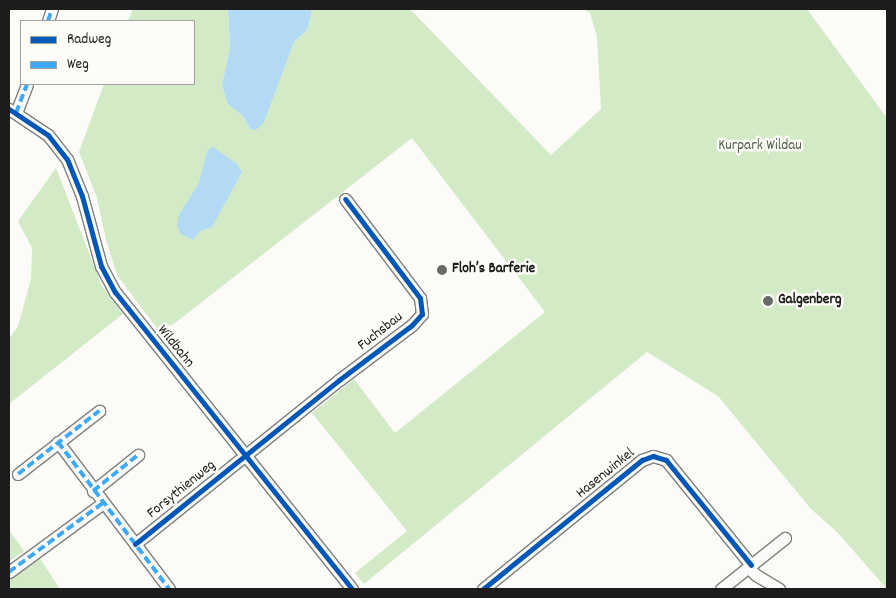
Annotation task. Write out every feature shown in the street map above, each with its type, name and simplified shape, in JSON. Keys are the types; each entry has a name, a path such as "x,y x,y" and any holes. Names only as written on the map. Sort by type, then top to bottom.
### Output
{"street":[{"path":"12,111 26,85"},
{"name":"Wildbahn","path":"12,111 48,135 67,159 82,196 101,266 116,292 352,589"},
{"name":"Fuchsbau","path":"246,455 412,325 422,314 420,298 345,199"},
{"path":"18,474 99,411"},
{"path":"58,442 102,504 169,589"},
{"path":"93,491 138,455"},
{"name":"Forsythienweg","path":"135,544 246,455"},
{"name":"Hasenwinkel","path":"483,589 642,460 653,456 666,460 750,566"},
{"path":"9,572 102,504"},
{"path":"721,589 785,538"},
{"path":"750,566 756,575 779,589"}],"green space":[{"name":"Kurpark Wildau","path":"133,9 228,9 230,48 222,85 227,103 243,116 250,129 264,121 294,42 307,30 312,14 310,9 410,9 551,155 601,109 597,37 590,13 583,9 807,9 887,118 887,589 837,532 811,509 718,396 647,352 364,584 355,573 407,531 312,413 354,379 395,433 545,312 412,138 161,334 117,275 106,240 97,198 79,152 104,85 195,85 195,20 128,20"},
{"path":"56,168 102,286 123,314 9,404 9,339 18,326 31,279 32,248 18,221"},
{"path":"9,530 24,551 9,562"},
{"path":"39,557 60,589 12,589 9,586 9,579"}],"water":[{"path":"228,9 310,9 312,13 307,30 294,42 264,122 256,130 250,129 243,116 227,103 222,85 230,48"},
{"path":"213,147 237,164 242,172 212,227 200,231 193,240 181,234 177,226 179,215 199,183 207,151"}],"marked path":[{"path":"48,20 52,9"},
{"path":"16,113 27,85"},
{"path":"18,474 99,411"},
{"path":"58,442 169,589"},
{"path":"93,491 138,455"},
{"path":"9,572 103,503"}],"cycle path":[{"path":"9,109 48,135 67,159 82,196 101,266 115,292 352,589"},
{"path":"135,544 339,380 412,325 422,314 420,298 345,199"},
{"path":"483,589 642,460 653,456 666,460 751,565"}],"place":[{"name":"Floh’s Barferie","path":"442,270"},
{"name":"Galgenberg","path":"768,301"}]}
